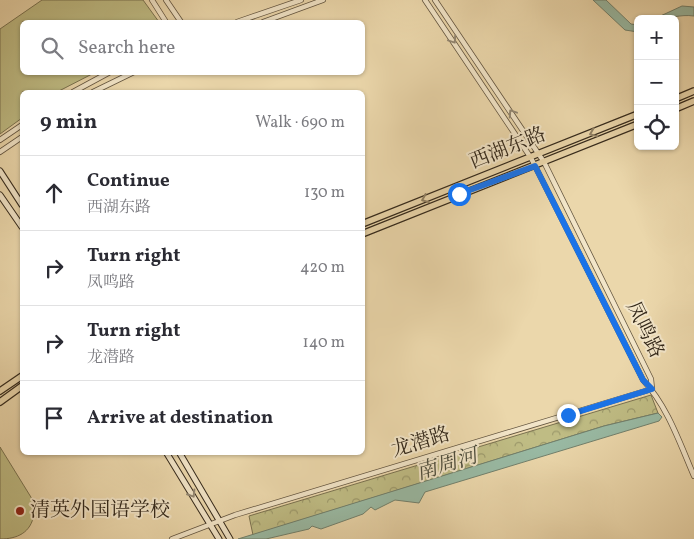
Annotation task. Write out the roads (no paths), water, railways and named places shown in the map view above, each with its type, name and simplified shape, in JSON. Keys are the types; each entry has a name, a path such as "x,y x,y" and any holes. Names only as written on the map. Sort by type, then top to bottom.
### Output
{"main road":[{"path":"679,97 694,91"},
{"path":"679,107 694,101"},
{"name":"西湖东路","path":"365,223 634,116"},
{"name":"西湖东路","path":"365,233 634,126"},
{"path":"0,171 20,202"},
{"path":"0,195 20,225"},
{"path":"0,391 20,377"},
{"path":"0,402 20,387"},
{"path":"168,455 219,539"},
{"path":"180,455 230,539"}],"street":[{"path":"152,0 165,20"},
{"path":"166,0 180,20"},
{"path":"243,20 301,0"},
{"path":"269,20 323,0"},
{"name":"凤鸣路","path":"425,0 531,158 643,380 652,389"},
{"name":"凤鸣路","path":"435,0 540,154 651,379 652,389"},
{"path":"77,90 104,75"},
{"path":"98,90 128,75"},
{"path":"0,140 20,126"},
{"path":"0,152 20,138"},
{"path":"652,389 675,430 694,476"},
{"name":"龙潜路","path":"172,539 220,520 652,389"}],"place":[{"name":"清英外国语学校","path":"20,511"}],"water label":[{"name":"南周河","path":"447,465"}]}
